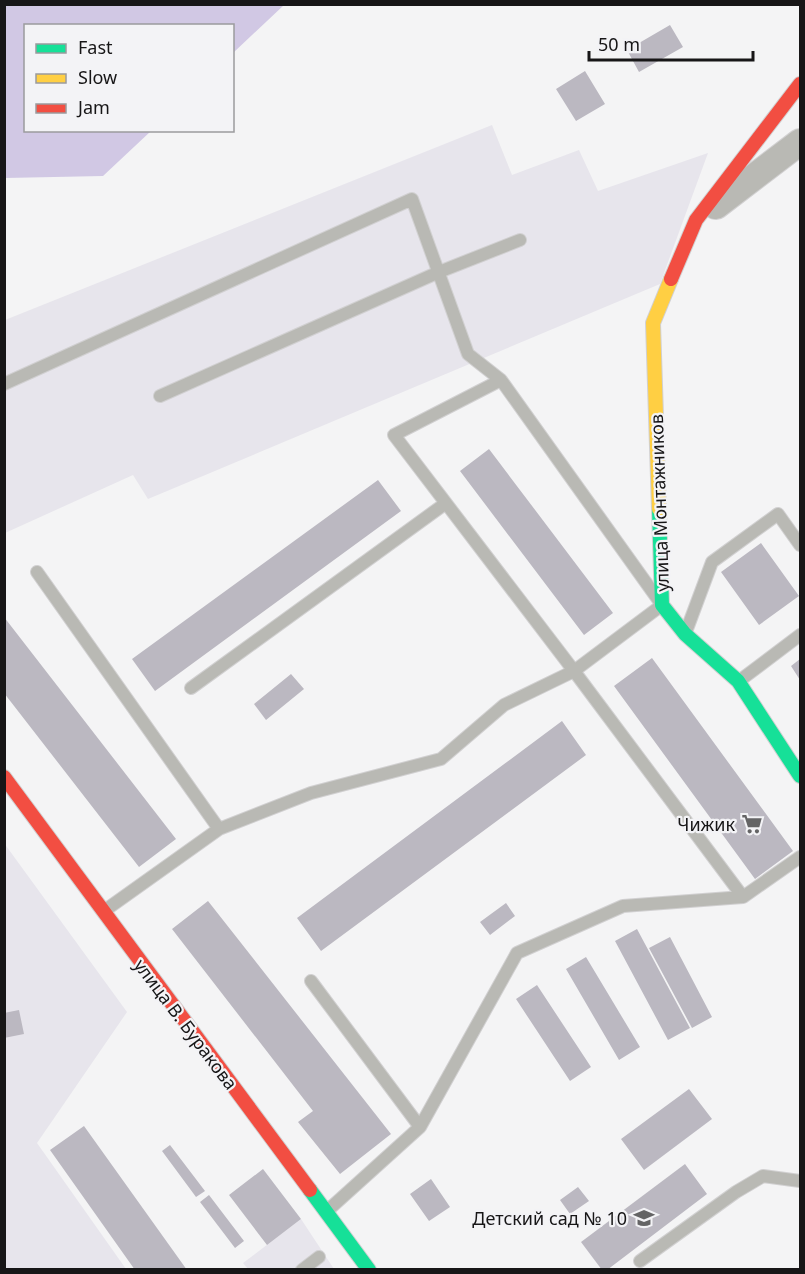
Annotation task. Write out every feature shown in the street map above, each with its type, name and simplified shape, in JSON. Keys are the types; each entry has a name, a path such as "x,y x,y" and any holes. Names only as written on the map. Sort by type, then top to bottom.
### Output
{"street":[{"path":"696,220 801,84"},
{"path":"696,220 801,142"},
{"name":"улица Монтажников","path":"696,220 653,323 662,605 685,634 738,681 801,776"},
{"name":"улица В. Буракова","path":"4,777 369,1269"}],"lane":[{"path":"4,384 412,199 468,354 501,380 662,605 574,671 504,705 441,759 311,793 219,829 103,912"},
{"path":"160,396 439,272 520,240"},
{"path":"501,380 394,435 743,897"},
{"path":"191,688 446,503"},
{"path":"685,634 712,562 778,514 801,544"},
{"path":"37,572 219,829"},
{"path":"738,681 801,635"},
{"path":"326,1212 420,1127 517,953 623,906 743,897 801,857"},
{"path":"311,981 420,1127"},
{"path":"640,1261 736,1192 763,1176 801,1181"},
{"path":"302,1269 319,1257"}],"shaded area":[{"path":"5,4 284,5 234,52 234,24 24,24 24,132 150,132 103,176 5,178"},
{"path":"492,125 512,175 579,150 598,191 708,153 660,284 148,499 133,475 5,533 5,320"},
{"path":"4,843 127,1012 37,1143 126,1269 5,1269"},
{"path":"301,1219 334,1269 248,1269 243,1263"}],"building":[{"path":"670,25 683,47 639,72 627,50"},
{"path":"585,71 605,104 576,121 556,89"},
{"path":"489,449 613,613 584,635 460,471"},
{"path":"378,480 401,511 155,691 132,659"},
{"path":"761,543 799,596 759,625 721,572"},
{"path":"4,617 176,839 139,867 4,693"},
{"path":"652,658 793,851 755,879 614,686"},
{"path":"800,659 800,680 791,666"},
{"path":"291,674 304,689 266,720 254,704"},
{"path":"562,721 586,755 321,951 297,918"},
{"path":"208,901 391,1134 340,1174 298,1122 313,1111 172,929"},
{"path":"506,903 515,916 490,935 480,922"},
{"path":"637,929 690,1028 668,1040 615,941"},
{"path":"670,937 712,1017 692,1028 649,948"},
{"path":"586,957 640,1047 619,1060 566,969"},
{"path":"537,985 591,1067 570,1081 516,999"},
{"path":"19,1010 24,1034 4,1038 4,1013"},
{"path":"689,1089 712,1119 644,1170 621,1139"},
{"path":"84,1126 187,1270 135,1270 50,1150"},
{"path":"170,1145 205,1191 196,1197 162,1151"},
{"name":"Детский сад № 10","path":"685,1164 707,1194 607,1270 602,1270 581,1242"},
{"path":"263,1169 301,1219 267,1245 229,1195"},
{"path":"431,1179 450,1207 429,1221 410,1194"},
{"path":"578,1187 589,1201 570,1214 560,1200"},
{"path":"209,1195 244,1241 235,1248 200,1202"}],"traffic: fast":[{"path":"659,509 662,605 685,634 738,681 800,776"},
{"path":"310,1190 369,1270"}],"traffic: slow":[{"path":"659,509 653,323 671,279"}],"traffic: jam":[{"path":"671,279 696,220 800,84"},
{"path":"4,777 310,1190"}],"place":[{"name":"Чижик","path":"752,824"},
{"name":"Детский сад № 10","path":"644,1218"}]}
